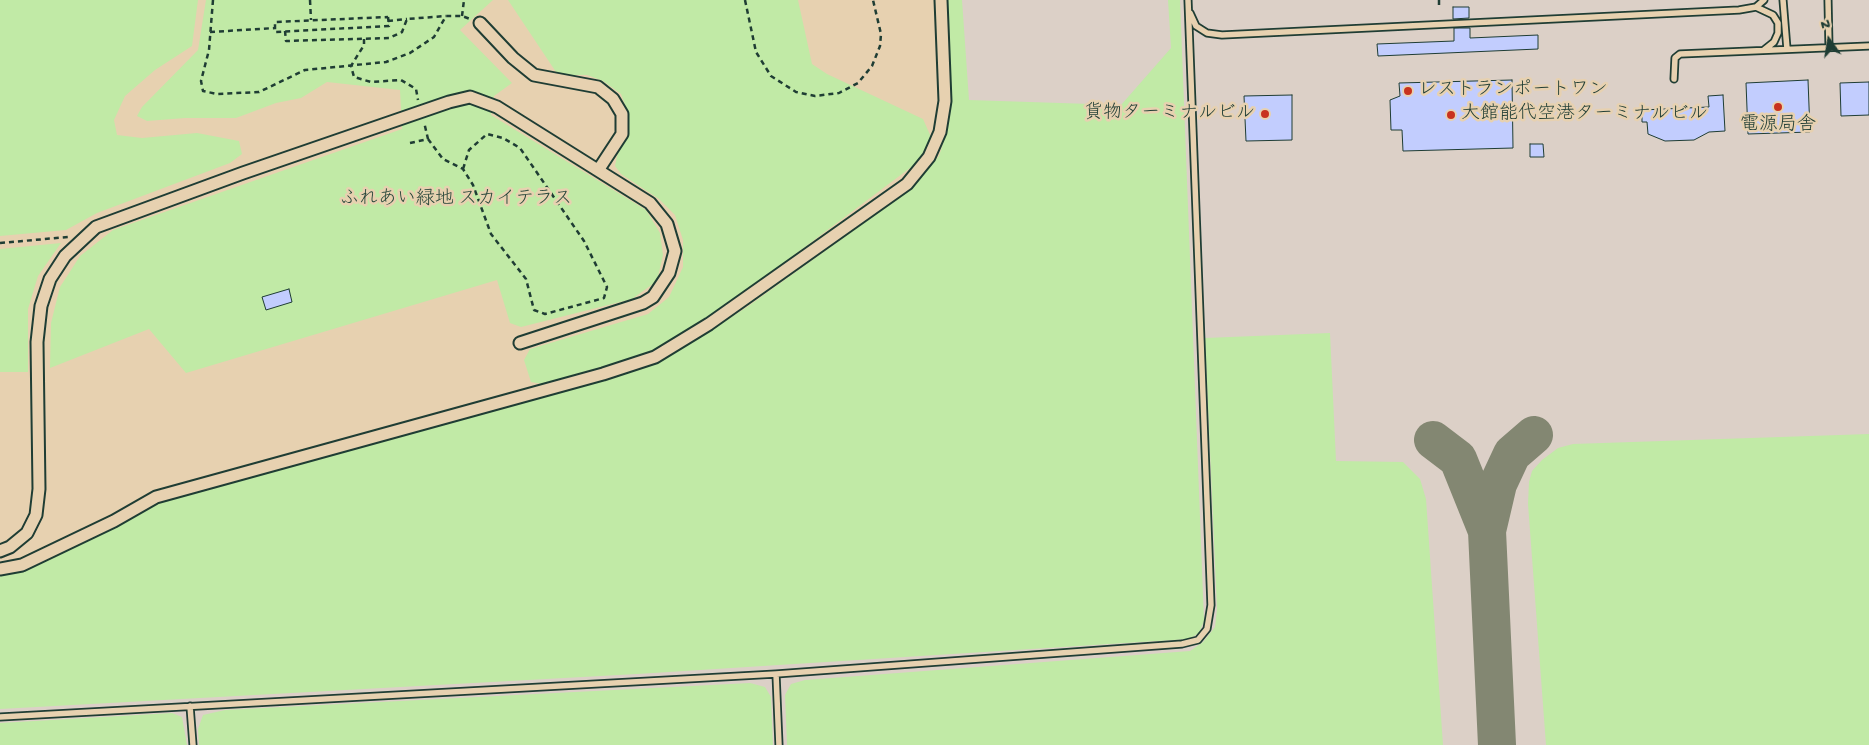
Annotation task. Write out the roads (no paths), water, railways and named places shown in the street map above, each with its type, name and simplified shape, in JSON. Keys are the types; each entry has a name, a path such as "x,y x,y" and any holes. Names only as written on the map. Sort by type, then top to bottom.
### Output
{"street":[{"path":"0,570 22,565 114,521 156,497 603,374 655,356 710,324 907,184 929,157 940,132 945,101 941,0"},
{"path":"480,23 512,58 534,76 598,87 614,99 622,114 622,134 599,169"},
{"path":"0,551 10,547 27,533 36,515 39,489 37,342 41,306 50,280 64,256 96,227 421,112 470,97 497,107 599,169 650,203 667,224 675,251 669,273 653,297 643,303 520,342"}],"lane":[{"path":"0,717 776,674 1182,644 1198,640 1207,629 1211,606 1188,0"},
{"path":"1188,9 1196,26 1207,33 1222,35 1739,10 1756,7 1764,0"},
{"path":"1783,0 1787,49"},
{"path":"1828,0 1829,48"},
{"path":"1756,7 1773,15 1778,23 1778,32 1774,42 1764,50"},
{"path":"1674,79 1675,58 1680,54 1869,46"},
{"path":"776,674 779,745"},
{"path":"190,706 193,745"}],"place":[{"name":"レストランポートワン","path":"1408,91"},
{"name":"電源局舎","path":"1778,107"},
{"name":"貨物ターミナルビル","path":"1265,114"},
{"name":"大館能代空港ターミナルビル","path":"1451,115"}],"park label":[{"name":"ふれあい緑地 スカイテラス","path":"456,200"}]}
